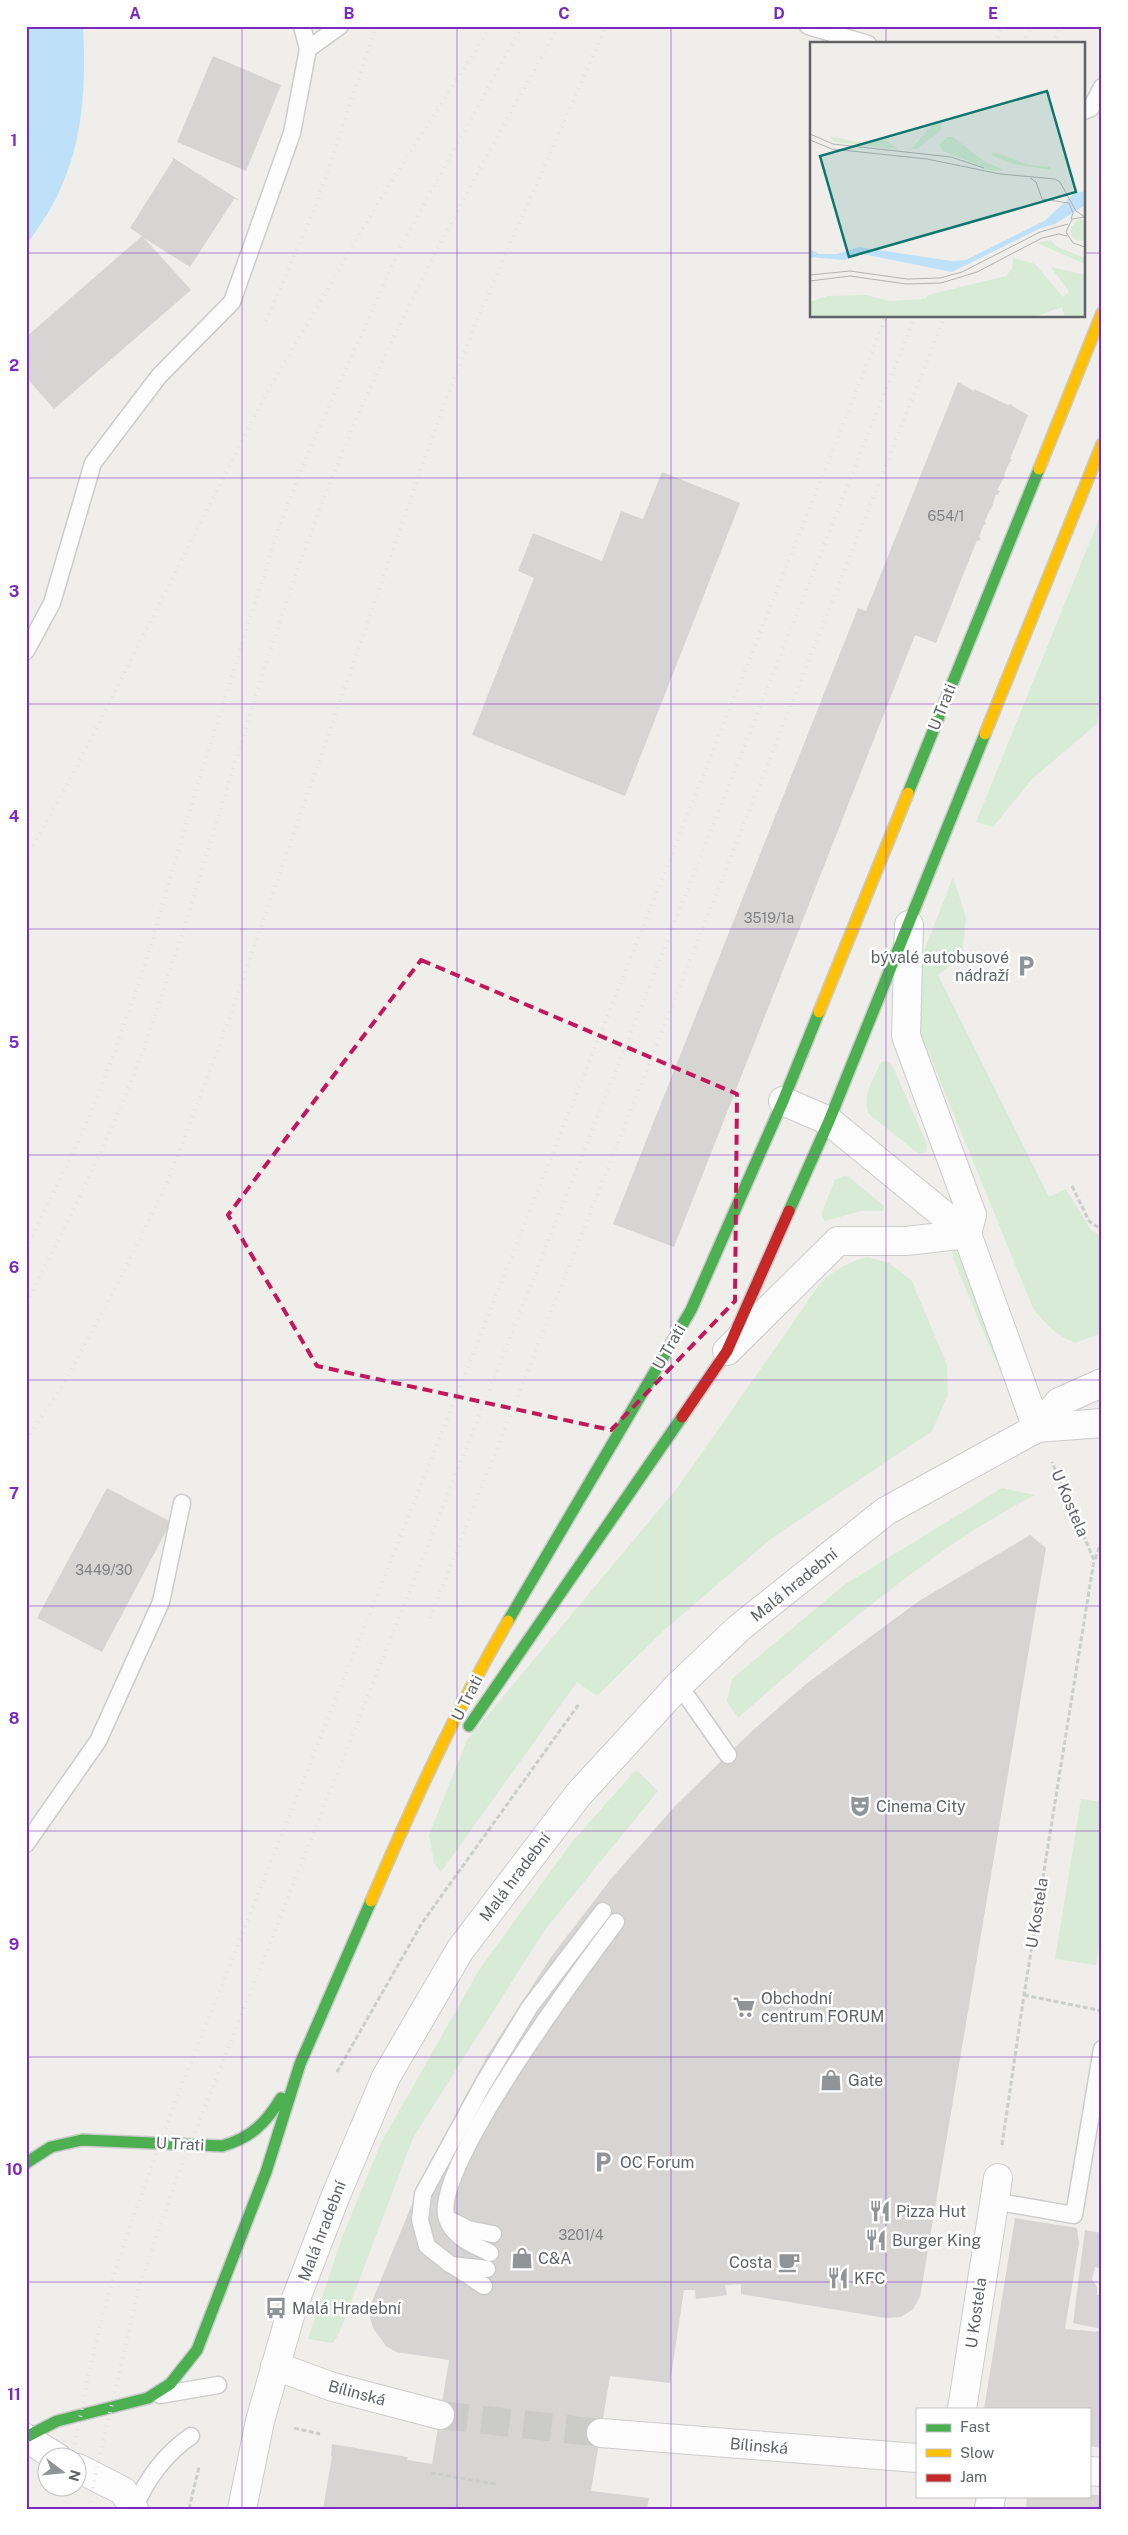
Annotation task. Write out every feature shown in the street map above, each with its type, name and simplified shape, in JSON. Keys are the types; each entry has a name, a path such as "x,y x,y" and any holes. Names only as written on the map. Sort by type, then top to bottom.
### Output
{"street":[{"name":"U Trati","path":"412,1808 491,1650 691,1310 783,1101 1102,313"},
{"name":"U Trati","path":"727,1351 829,1121 1102,444"},
{"name":"U Trati","path":"909,924 906,1036 972,1214 967,1234 1037,1428"},
{"path":"783,1101 829,1121 967,1234"},
{"name":"U Trati","path":"412,1808 727,1351 838,1241 906,1241 967,1234"},
{"name":"Malá hradební","path":"242,2509 260,2421 292,2309 336,2195 386,2077 460,1950 578,1795 679,1685 739,1628 886,1511 1037,1428 1059,1402 1102,1382"},
{"name":"Malá hradební","path":"1037,1428 1102,1422"},
{"path":"43,2448 26,2437 57,2421 148,2398 170,2384 197,2350 266,2172 300,2064 412,1808"},
{"name":"U Trati","path":"28,2156 50,2147 82,2140 222,2146 241,2142 258,2132 273,2113 300,2064"},
{"name":"U Kostela","path":"962,2408 995,2189"},
{"name":"Bílinská","path":"275,2366 333,2387 440,2415"},
{"name":"Bílinská","path":"601,2433 916,2458"},
{"path":"88,2473 123,2491 134,2509"}],"lane":[{"path":"26,651 52,603 93,463 159,376 232,302 292,133 308,49 302,26"},
{"path":"308,49 340,26"},
{"path":"808,26 861,42"},
{"path":"1086,110 1091,108 1102,87"},
{"path":"26,1844 98,1741 161,1602 182,1503"},
{"path":"679,1685 728,1754"},
{"path":"484,2286 451,2265 428,2246 420,2220 423,2194 483,2084 529,2008 603,1911"},
{"path":"451,2265 488,2261 460,2238 446,2218 446,2194 474,2134 535,2034 616,1922"},
{"path":"995,2189 1074,2215 1102,2049"},
{"path":"446,2218 468,2229 493,2234"},
{"path":"148,2398 218,2385"},
{"path":"134,2509 144,2485 177,2446 192,2436"}],"path":[{"path":"1072,1186 1089,1220 1102,1230"},
{"name":"U Kostela","path":"995,2189 1024,1995 1094,1560 1037,1428"},
{"path":"1094,1560 1102,1540"},
{"path":"1024,1995 1102,2011"},
{"path":"190,2509 198,2470"},
{"path":"430,2473 494,2484"}],"highlighted area":[{"path":"421,960 737,1094 735,1301 611,1430 317,1366 228,1215"}],"green space":[{"path":"1102,512 1102,705 1097,724 1032,779 993,827 976,822"},
{"path":"953,877 966,917 962,956 938,975 1049,1197 1066,1189 1091,1230 1102,1237 1102,1333 1075,1343 1051,1328 1033,1308 917,1024 922,956"},
{"path":"887,1061 892,1065 927,1144 926,1152 919,1154 869,1114 867,1094 869,1088 881,1062"},
{"path":"844,1176 849,1177 884,1206 883,1211 861,1211 825,1221 822,1217 822,1212 835,1180"},
{"path":"957,1245 1003,1370 994,1357 953,1258 952,1247"},
{"path":"867,1257 889,1263 912,1281 947,1365 948,1395 932,1431 772,1538 663,1631 597,1696 577,1682 441,1872 434,1863 429,1835 467,1740 678,1487 817,1288 837,1270"},
{"path":"1002,1488 1035,1495 955,1542 917,1569 880,1597 738,1718 727,1701 732,1679 844,1585"},
{"path":"636,1770 658,1791 544,1931 413,2138 340,2331 333,2343 308,2339 343,2235 381,2143 479,1970 571,1843"},
{"path":"1081,1799 1102,1802 1102,1926 1096,1965 1055,1959"}],"water":[{"path":"26,26 83,26 84,69 78,133 67,174 51,207 26,246"}],"building":[{"path":"841,26 856,26 854,32"},
{"path":"213,56 281,85 246,171 177,142"},
{"path":"172,157 239,200 234,199 190,267 144,238 191,290 54,409 26,377 26,337 142,236 130,228 173,160"},
{"path":"958,382 1008,405 1012,404 1012,406 1028,415 1010,459 1012,460 997,490 1000,491 998,495 996,494 985,521 986,525 984,524 979,537 981,538 979,541 977,540 936,643 915,635 674,1247 613,1224 858,608 866,611"},
{"path":"662,472 740,503 625,796 472,735 534,578 518,571 533,533 602,561 621,511 643,519"},
{"path":"107,1488 171,1522 102,1652 37,1618"},
{"name":"Obchodní centrum FORUM","path":"1030,1535 1046,1548 920,2297 913,2309 901,2317 886,2318 741,2294 741,2284 725,2285 727,2295 696,2299 695,2290 684,2290 670,2383 610,2376 591,2491 649,2498 647,2509 323,2509 332,2456 332,2444 408,2457 407,2460 432,2464 449,2360 396,2352 386,2346 373,2328 370,2317 371,2304 415,2197 458,2110 487,2056 551,1957 610,1880 675,1806 752,1731 806,1684 919,1601"},
{"path":"1015,2218 1077,2228 1079,2243 1065,2329 1102,2332 1102,2448 1090,2446 1090,2408 984,2408"},
{"path":"1085,2230 1102,2233 1102,2269 1095,2267 1092,2279 1097,2287 1097,2295 1102,2295 1102,2329 1073,2323"},
{"path":"1090,2495 1102,2495 1102,2509 1026,2509 1027,2498 1090,2498"}],"tunnel":[{"path":"440,2415 601,2433"}],"railway":[{"path":"266,321 317,203 376,26"},
{"path":"26,858 72,776 265,396 379,201 491,26"},
{"path":"26,1249 84,1130 115,1051 145,965 199,781 276,536 302,467 400,248 522,26"},
{"path":"26,1303 103,1146 143,1050 186,921 288,597 336,467 393,338 424,275 490,150 559,26"},
{"path":"26,1440 63,1385 118,1283 168,1181 223,1036 438,421 476,322 606,26"},
{"path":"996,42 1002,26"},
{"path":"1024,42 1031,26"},
{"path":"1054,42 1060,26"},
{"path":"74,2448 90,2368 113,2279 175,2103 885,318"},
{"path":"90,2509 94,2482 139,2287 178,2175 914,318"},
{"path":"430,1618 944,318"},
{"path":"64,2509 66,2498"}],"traffic: fast":[{"path":"908,793 1039,469"},
{"path":"789,1211 829,1121 985,734"},
{"path":"508,1621 691,1310 783,1101 819,1012"},
{"path":"469,1726 682,1417"},
{"path":"26,2437 57,2421 148,2398 170,2384 197,2350 266,2172 300,2064 371,1901"},
{"path":"26,2163 51,2147 82,2140 222,2146 241,2139 257,2128 270,2115 281,2098"}],"traffic: slow":[{"path":"1039,469 1102,313"},
{"path":"985,734 1102,444"},
{"path":"819,1012 908,793"},
{"path":"371,1901 435,1759 470,1689 508,1621"}],"traffic: jam":[{"path":"682,1417 727,1351 789,1211"}],"place":[{"name":"bývalé autobusové nádraží","path":"1026,966"},
{"name":"Cinema City","path":"860,1806"},
{"name":"Obchodní centrum FORUM","path":"744,2007"},
{"name":"Gate","path":"831,2080"},
{"name":"OC Forum","path":"603,2162"},
{"name":"Pizza Hut","path":"880,2211"},
{"name":"Burger King","path":"876,2240"},
{"name":"C&A","path":"522,2258"},
{"name":"Costa","path":"789,2262"},
{"name":"KFC","path":"838,2278"},
{"name":"Malá Hradební","path":"276,2308"}]}
